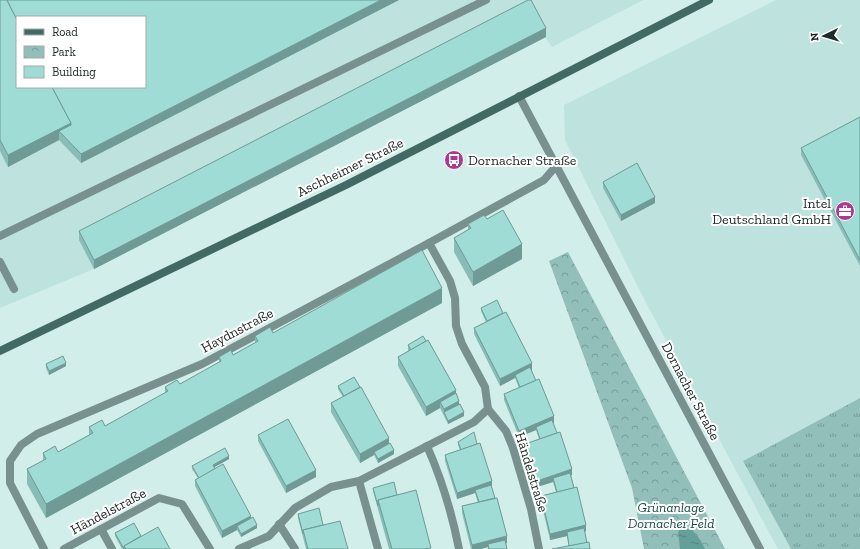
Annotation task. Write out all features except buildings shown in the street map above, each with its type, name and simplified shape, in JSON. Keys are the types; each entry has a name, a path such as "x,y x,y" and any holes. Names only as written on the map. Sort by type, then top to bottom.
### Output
{"main road":[{"name":"Aschheimer Straße","path":"0,351 346,185 708,0"}],"street":[{"path":"0,236 486,0"},
{"name":"Dornacher Straße","path":"519,96 760,549"},
{"name":"Haydnstraße","path":"44,549 10,483 10,461 21,445 37,434 202,364 544,180 556,166"},
{"path":"239,549 268,536 295,508 332,487 359,481 474,422 488,409 485,387 462,344 456,326 455,298 450,281 429,243"},
{"path":"0,262 14,289"},
{"name":"Händelstraße","path":"488,409 506,431 513,448 531,509 539,549"},
{"path":"427,446 438,470 450,507 460,549"},
{"path":"359,481 378,549"},
{"name":"Händelstraße","path":"64,549 159,498 182,504 210,549"},
{"path":"279,524 295,549"},
{"path":"101,529 112,549"}],"shaded area":[{"path":"0,0 643,0 552,47 545,37 94,269 0,308"},
{"path":"776,0 860,0 860,398 743,461 791,549 778,549 644,299 565,140 564,105"}],"green space":[{"name":"Grünanlage Dornacher Feld","path":"568,252 725,549 644,549 632,488 549,261"},
{"path":"860,398 860,549 791,549 743,461"}],"water":[{"path":"682,526 690,527 701,541 705,549 680,549 678,532"}],"place":[{"name":"Dornacher Straße","path":"454,160"},
{"name":"Intel Deutschland GmbH","path":"845,211"}]}
